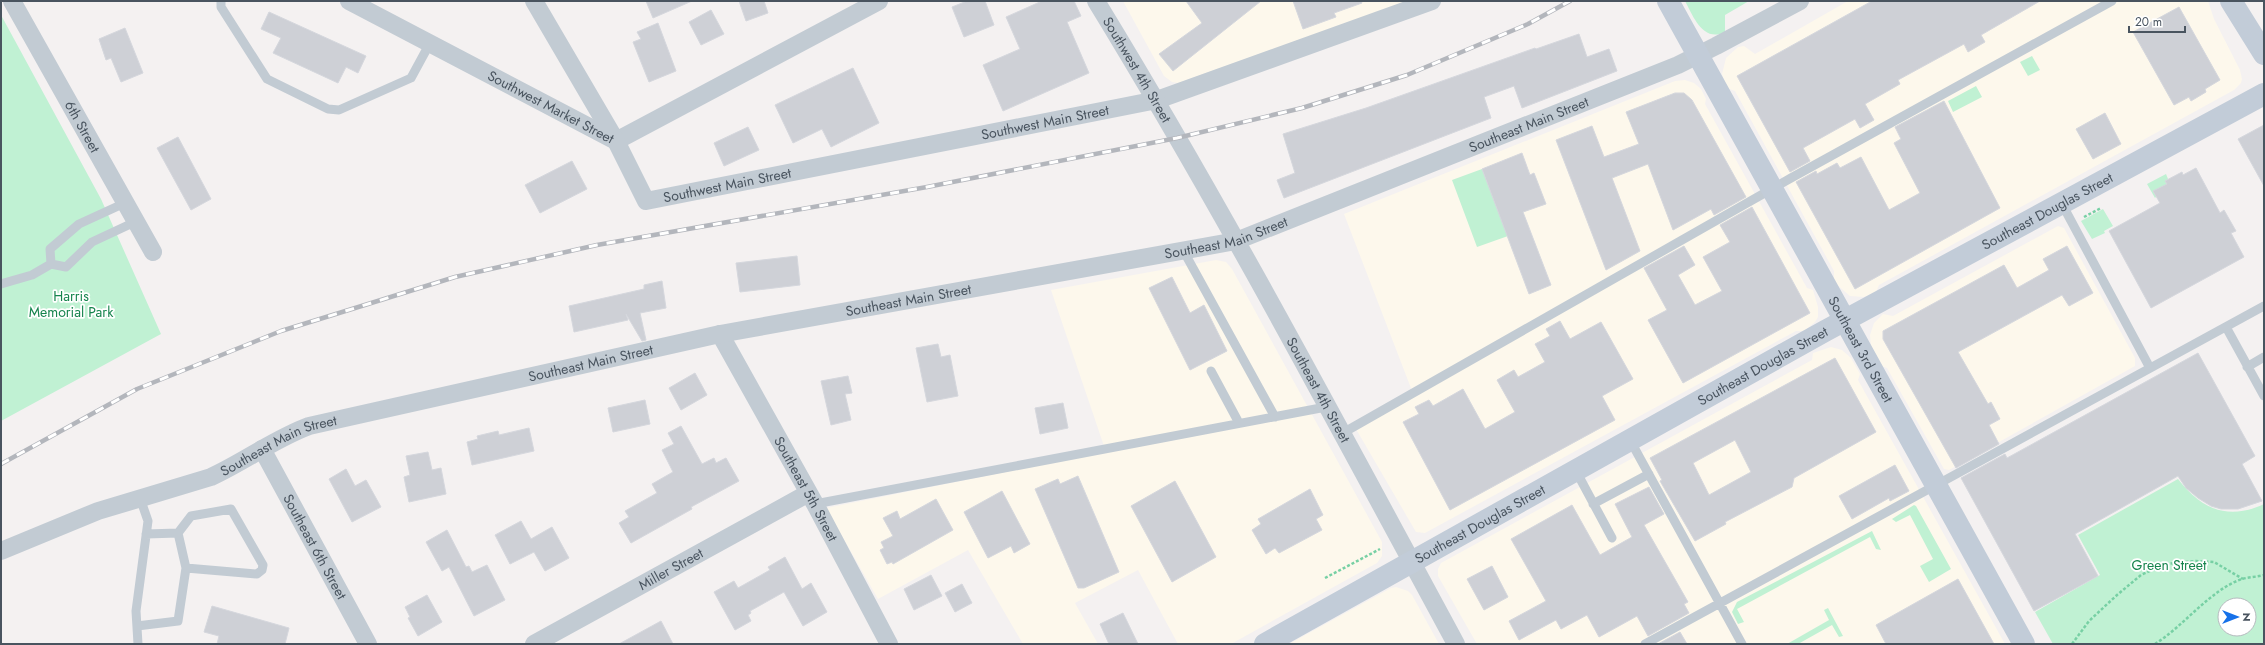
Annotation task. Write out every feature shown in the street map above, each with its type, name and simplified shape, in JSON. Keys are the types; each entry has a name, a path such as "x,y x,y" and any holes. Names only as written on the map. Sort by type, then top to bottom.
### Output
{"main road":[{"name":"Southeast 3rd Street","path":"1668,1 1697,56 1772,188 1843,322 1936,484 2024,644"},
{"path":"2231,1 2264,54"},
{"name":"Southeast Douglas Street","path":"1265,644 1412,564 1630,440 1843,322 2264,94"}],"street":[{"name":"6th Street","path":"12,1 127,202 153,252"},
{"name":"Southwest Market Street","path":"350,1 616,141 879,1"},
{"path":"534,1 616,141"},
{"name":"Southwest 4th Street","path":"1096,1 1157,100 1177,138"},
{"name":"Southwest Main Street","path":"616,141 646,201 1157,100 1404,6 1432,1"},
{"name":"Southeast Main Street","path":"1,551 60,525 140,498 210,477 287,434 309,426 720,334 1236,241 1697,56 1800,1"},
{"name":"Southeast 4th Street","path":"1177,138 1236,241 1456,644"},
{"name":"Southeast 5th Street","path":"720,334 889,644"},
{"name":"Southeast 6th Street","path":"262,449 368,644"},
{"name":"Miller Street","path":"534,644 811,499"}],"lane":[{"path":"221,1 221,7 267,79 328,109 339,110 411,78 430,43"},
{"path":"1341,434 1772,188 2112,1"},
{"path":"51,264 50,249 79,224 127,202"},
{"path":"2062,204 2150,368"},
{"path":"1,284 32,275 51,264 66,267 92,242 137,221"},
{"path":"1184,250 1275,417"},
{"path":"1645,644 2264,306"},
{"path":"2226,326 2264,396"},
{"path":"2247,366 2264,357"},
{"path":"1211,371 1239,423"},
{"path":"811,499 1326,407"},
{"path":"1630,440 1742,644"},
{"path":"1576,471 1612,538"},
{"path":"1594,504 1649,474"},
{"path":"138,644 136,611 148,521 140,498"},
{"path":"178,533 191,516 232,509 263,565 262,570 257,574 186,568"},
{"path":"146,534 178,533"},
{"path":"137,626 178,621 186,568 178,533"}],"path":[{"path":"2080,219 2101,208"},
{"path":"1325,578 1380,550"},
{"path":"2072,644 2089,621 2117,594 2141,575 2165,564 2196,561 2214,562 2243,579"},
{"path":"2155,644 2171,634 2221,590 2243,579 2264,576"}],"shaded area":[{"path":"1123,1 1408,1 1178,83 1172,82 1164,76"},
{"path":"1848,1 2208,1 2214,19 2240,70 2242,79 2241,83 2234,90 1879,285 1876,292 1864,297 1850,296 1834,282 1834,271 1735,91 1727,88 1722,74 1726,58 1738,47 1744,46 1755,54"},
{"path":"1685,80 1694,83 1701,89 1706,99 1705,104 1807,288 1813,290 1818,307 1818,317 1815,322 1804,331 1796,331 1425,533 1416,532 1356,429 1414,396 1344,214 1675,81"},
{"path":"2058,226 2064,228 2135,358 2135,366 1949,470 1944,469 1887,368 1881,366 1871,347 1870,335 1874,323 1883,314 1893,316"},
{"path":"1216,260 1226,262 1232,269 1382,542 1382,556 1377,563 1231,644 1178,644 1138,570 1075,603 1098,644 1023,644 968,550 878,599 826,508 1106,452 1051,290"},
{"path":"1831,347 1842,350 1851,358 1860,374 1858,380 2005,644 1477,644 1438,576 1438,569 1441,563 1812,360 1813,353"},
{"path":"1396,587 1408,591 1412,595 1439,644 1289,644 1391,588"}],"green space":[{"path":"1685,1 1749,1 1725,15 1725,32 1711,34 1705,31 1695,20"},
{"name":"Harris Memorial Park","path":"1,15 101,199 161,334 1,421"},
{"path":"2032,56 2040,70 2028,76 2020,62"},
{"path":"1976,86 1982,97 1953,112 1948,101"},
{"path":"1482,169 1508,236 1477,247 1452,180"},
{"path":"2166,174 2168,179 2165,181 2167,184 2155,198 2147,184"},
{"path":"2103,209 2113,226 2104,231 2105,233 2092,239 2081,221"},
{"name":"Green Street","path":"2178,479 2196,498 2206,505 2216,509 2239,511 2251,509 2264,504 2264,644 2053,644 2035,612 2100,575 2078,535"},
{"path":"1914,505 1916,506 1951,569 1929,582 1920,566 1933,559 1910,515 1896,522 1892,519"},
{"path":"1872,531 1881,550 1876,549 1870,537 1737,609 1744,622 1738,624 1732,612 1737,602"},
{"path":"1828,608 1843,636 1839,637 1832,625 1798,644 1787,644 1829,620 1824,610"}],"building":[{"path":"646,1 692,1 653,18"},
{"path":"739,1 764,1 768,13 746,21"},
{"path":"967,1 985,1 994,25 964,37 952,7"},
{"path":"1042,1 1074,1 1081,16 1067,22 1089,73 1003,111 983,65 1020,49 1006,17"},
{"path":"1186,1 1261,1 1173,71 1159,54 1202,23"},
{"path":"1293,1 1361,1 1362,3 1334,13 1336,17 1303,29"},
{"path":"1872,1 2040,1 1981,35 1985,42 1968,52 1964,44 1898,80 1900,84 1865,104 1874,120 1860,128 1855,119 1803,148 1810,161 1790,172 1737,76"},
{"path":"2179,7 2220,80 2205,89 2206,92 2191,101 2189,97 2174,105 2133,32"},
{"path":"711,10 724,34 701,45 689,22"},
{"path":"269,12 366,56 358,73 346,67 338,83 273,53 281,38 261,29"},
{"path":"658,23 676,71 649,82 633,42 641,39 637,32"},
{"path":"125,28 143,73 121,82 111,58 106,60 99,39"},
{"path":"1579,34 1587,57 1609,49 1617,71 1522,108 1514,86 1484,97 1491,118 1284,198 1277,180 1295,173 1283,134 1366,108 1535,48 1536,49"},
{"path":"853,68 879,123 831,147 822,129 793,143 775,105"},
{"path":"1675,93 1684,93 1692,100 1746,197 1714,215 1711,209 1673,230 1648,164 1612,178 1640,251 1606,270 1556,140 1592,126 1604,157 1639,144 1626,112"},
{"path":"1944,101 2000,208 1855,289 1796,182 1816,171 1817,174 1837,163 1840,168 1861,157 1889,210 1920,193 1894,143 1901,139 1895,127"},
{"path":"2105,113 2121,144 2093,159 2076,129"},
{"path":"2264,125 2264,186 2238,139"},
{"path":"748,127 759,150 724,166 714,143"},
{"path":"178,137 211,199 191,210 157,148"},
{"path":"1522,153 1530,175 1534,173 1546,204 1523,212 1551,285 1529,294 1482,169"},
{"path":"572,161 587,189 540,213 525,185"},
{"path":"2196,168 2220,213 2224,210 2236,231 2231,233 2244,257 2151,308 2109,231 2160,203 2153,191 2167,184 2165,181 2182,172 2183,175"},
{"path":"1752,207 1810,313 1683,383 1648,320 1667,310 1644,268 1684,246 1695,265 1678,275 1695,305 1722,291 1703,257 1730,242 1720,225"},
{"path":"2067,246 2093,293 2069,306 2062,295 1958,352 1988,404 1991,402 2000,419 1989,425 1999,444 1956,468 1883,339 1883,331 2004,265 2017,288 2049,270 2043,259"},
{"path":"797,256 800,285 740,292 736,263"},
{"path":"1172,277 1190,313 1204,305 1227,351 1190,370 1149,288"},
{"path":"662,281 666,308 640,313 646,340 642,341 626,314 628,320 574,332 569,306 644,289 644,285"},
{"path":"1560,321 1570,339 1601,322 1633,379 1602,396 1615,420 1450,510 1403,422 1419,414 1415,407 1429,400 1433,406 1463,389 1485,429 1515,412 1497,380 1514,370 1518,377 1545,362 1535,344 1550,336 1546,329"},
{"path":"938,344 941,357 950,355 958,396 927,402 916,348"},
{"path":"2198,353 2255,456 2242,464 2262,501 2238,509 2221,509 2211,506 2198,498 2186,488 2178,476 2075,534 2098,576 2034,611 1961,478 2005,454 2007,458"},
{"path":"1835,358 1876,432 1794,478 1792,487 1725,522 1726,524 1695,541 1660,481 1662,480 1650,458","holes":["1735,440 1751,472 1709,495 1693,463"]},
{"path":"695,373 707,395 681,410 669,388"},
{"path":"848,376 852,393 845,394 851,420 831,425 821,381"},
{"path":"645,400 650,424 613,432 608,408"},
{"path":"1063,403 1068,428 1040,434 1035,408"},
{"path":"681,426 702,464 714,458 716,463 726,458 739,481 691,507 692,509 631,543 619,523 629,517 625,511 657,493 652,484 673,472 662,450 674,444 668,433"},
{"path":"529,428 534,451 472,465 467,442 478,439 477,436 498,431 499,435"},
{"path":"428,452 432,470 441,468 446,494 409,502 404,477 410,475 406,456"},
{"path":"1895,465 1909,491 1890,501 1889,498 1852,519 1839,496"},
{"path":"346,469 355,486 366,480 381,507 352,522 329,479"},
{"path":"1078,476 1119,572 1084,588 1078,588 1035,489 1058,479 1060,484"},
{"path":"1175,481 1216,557 1172,582 1131,506"},
{"path":"1649,487 1664,514 1644,525 1688,602 1684,604 1689,613 1648,636 1637,616 1599,637 1587,615 1561,629 1556,620 1519,640 1509,621 1546,601 1511,539 1572,505 1600,555 1632,537 1615,504"},
{"path":"1310,489 1323,515 1316,519 1322,530 1279,553 1275,548 1266,554 1252,530 1261,524 1258,519"},
{"path":"1002,491 1030,544 1014,553 1011,546 988,558 964,512"},
{"path":"936,499 953,530 893,564 892,562 887,564 880,550 884,548 881,542 893,536 883,518 897,511 900,519"},
{"path":"521,521 531,539 552,527 569,558 545,571 534,552 510,564 495,535"},
{"path":"447,530 466,567 469,566 472,572 487,565 505,600 474,616 449,567 442,571 426,542"},
{"path":"785,557 802,589 811,583 827,612 803,626 784,592 750,611 751,613 748,615 751,621 735,630 714,592 734,581 738,588 770,570 768,567"},
{"path":"1492,566 1508,597 1484,610 1467,579"},
{"path":"931,575 942,596 914,610 904,589"},
{"path":"1958,579 1994,644 1886,644 1876,625"},
{"path":"962,584 972,603 955,612 945,593"},
{"path":"427,595 442,622 418,636 408,618 410,617 405,607"},
{"path":"212,606 289,628 285,644 217,644 219,636 204,632"},
{"path":"1123,613 1138,644 1109,644 1100,624"},
{"path":"661,621 673,644 619,644"},
{"path":"1680,632 1687,644 1658,644"}],"railway":[{"path":"1,464 137,389 281,331 455,277 597,245 927,187 1177,138 1302,108 1407,75 1528,24 1570,1"}]}
